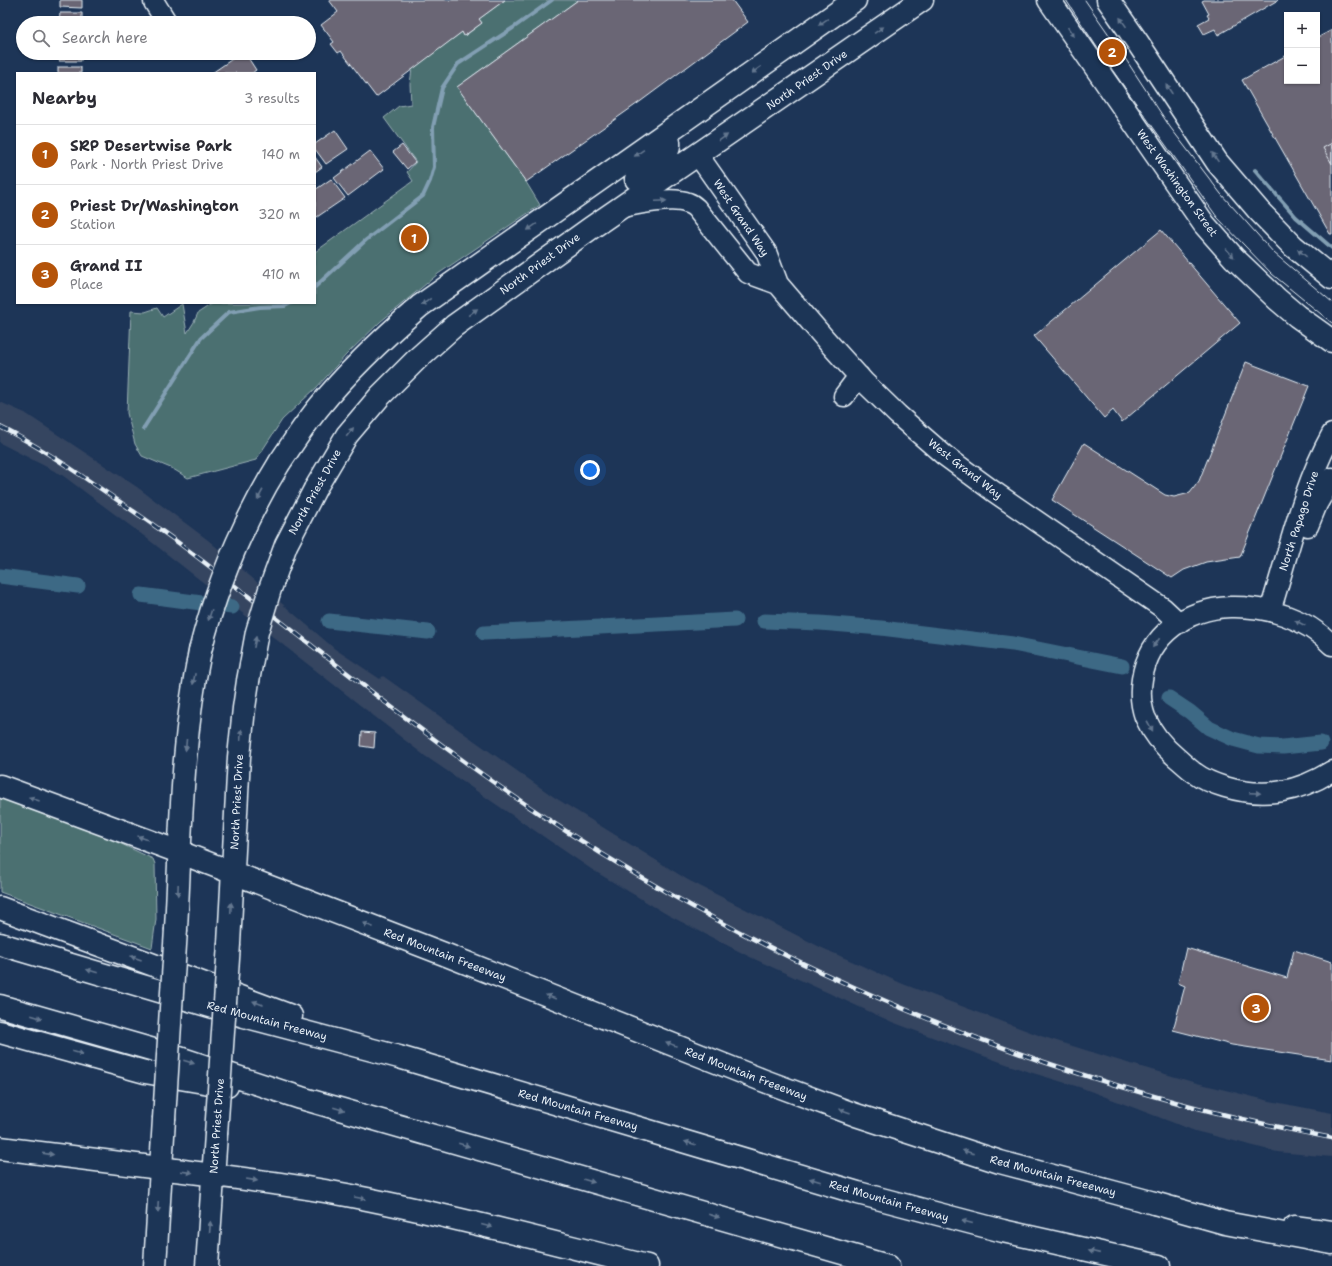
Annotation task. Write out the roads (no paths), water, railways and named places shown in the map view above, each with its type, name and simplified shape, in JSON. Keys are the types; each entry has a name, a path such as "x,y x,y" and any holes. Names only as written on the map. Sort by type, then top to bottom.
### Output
{"main road":[{"path":"155,1266 187,730 194,683 206,627 236,544 256,504 280,462 305,425 334,389 366,355 403,321 439,292 855,0"},
{"name":"North Priest Drive","path":"207,1266 244,708 257,632 270,589 286,545 315,489 347,435 380,396 417,359 454,326 591,228 922,0"},
{"name":"West Washington Street","path":"1049,0 1204,224 1261,284 1297,316 1332,341"},
{"path":"1108,0 1217,162 1278,231 1293,246 1332,278"},
{"path":"591,228 611,196 660,162 668,151 669,144 666,134"},
{"name":"Red Mountain Freeeway","path":"0,786 233,872 762,1080 843,1110 910,1134 1000,1162 1154,1203"},
{"path":"0,908 247,998 399,1057"},
{"name":"Red Mountain Freeway","path":"0,944 244,1016 399,1057 858,1193 954,1219 1159,1266"},
{"path":"0,1006 160,1052 301,1098 888,1266"},
{"path":"0,1032 145,1072 301,1098"},
{"path":"0,1148 213,1175 366,1199 456,1219 647,1266"},
{"path":"1154,1203 1225,1222 1332,1243"}],"street":[{"path":"154,0 163,16"},
{"name":"West Grand Way","path":"698,155 766,252 778,284 859,376 898,414 944,454 993,491 1163,608 1179,623"},
{"name":"West Grand Way","path":"622,207 653,201 674,200 688,202 696,208 748,273 778,284"},
{"path":"844,396 859,376"},
{"name":"North Papago Drive","path":"1275,612 1308,488 1332,434"},
{"name":"North Papago Drive","path":"1275,612 1317,504 1332,478"},
{"path":"1332,645 1313,630 1275,612 1254,608 1221,608 1193,615 1168,630 1152,647 1142,679 1145,716 1159,740 1170,752 1196,774 1216,784 1234,790 1254,793 1273,793 1304,786 1318,780 1332,771"},
{"name":"Red Mountain Freeeway","path":"1154,1203 1332,1231"}],"waterway":[{"path":"316,286 366,240 423,196 430,181 434,167 433,127 442,88 458,64 552,0"},
{"path":"1255,170 1296,217 1332,248"},
{"path":"143,429 201,338 229,312 260,307 285,306 289,304"},
{"path":"0,576 78,586"},
{"path":"141,595 232,607"},
{"path":"484,633 735,620"},
{"path":"329,621 428,632"},
{"path":"764,621 820,623 881,628 1013,644 1122,666"},
{"path":"1169,698 1190,712 1209,728 1233,739 1259,746 1283,747 1321,743"}],"tram line":[{"path":"1066,0 1108,64 1217,217 1272,274 1332,323"},
{"path":"1085,0 1170,127 1221,194 1274,253 1332,302"}],"railway":[{"path":"0,427 60,461 168,535 403,716 479,772 576,837 676,897 779,952 886,1001 994,1044 1105,1082 1218,1113 1332,1138"}],"place":[{"name":"Priest Dr/Washington","path":"1112,52"},
{"name":"SRP Desertwise Park","path":"414,238"},
{"name":"Grand II","path":"1256,1008"}]}
